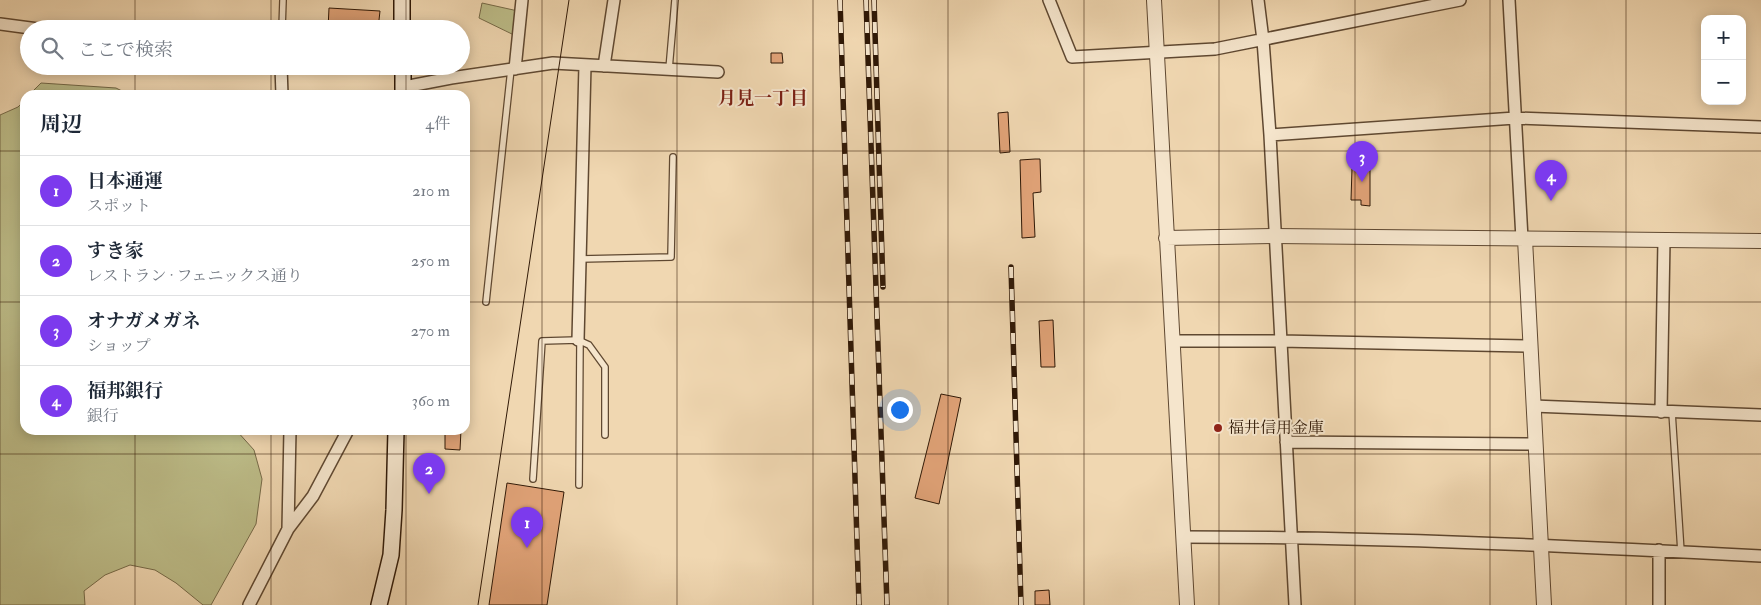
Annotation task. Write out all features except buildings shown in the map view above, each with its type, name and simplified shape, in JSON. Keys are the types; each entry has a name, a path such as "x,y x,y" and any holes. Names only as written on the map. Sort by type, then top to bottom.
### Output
{"main road":[{"path":"402,0 402,20"},
{"path":"403,75 404,90"},
{"path":"379,605 391,555 396,435"}],"street":[{"path":"513,69 522,0"},
{"path":"604,66 614,0"},
{"path":"1049,0 1072,58 1215,49 1460,0"},
{"path":"1154,0 1187,605"},
{"path":"1258,0 1270,135 1295,605"},
{"path":"1509,0 1544,605"},
{"path":"0,24 20,27"},
{"path":"408,90 451,78 553,63 718,72"},
{"path":"579,341 585,65"},
{"path":"281,75 282,90"},
{"path":"1270,135 1515,118 1761,127"},
{"path":"1166,238 1274,236 1761,241"},
{"path":"1664,240 1667,412"},
{"path":"1172,341 1280,341 1530,346"},
{"path":"1533,406 1761,415"},
{"path":"288,529 290,435"},
{"path":"249,605 288,529 313,496 345,435"},
{"path":"1286,442 1535,444"},
{"path":"1183,537 1291,537 1541,544 1761,556"},
{"path":"1659,605 1660,550"}],"lane":[{"path":"282,20 283,0"},
{"path":"669,69 675,0"},
{"path":"486,302 513,69"},
{"path":"580,259 671,257 673,157"},
{"path":"532,479 542,341 579,341 589,345 605,367 605,435"},
{"path":"579,341 579,485"},
{"path":"1667,412 1681,552"}],"green space":[{"path":"482,3 518,11 516,36 479,18"},
{"path":"41,83 116,88 120,90 34,90"},
{"path":"20,105 20,435 240,435 254,450 262,479 256,524 211,605 203,605 176,583 155,570 130,565 105,575 84,591 85,605 0,605 0,115"}],"tram line":[{"path":"478,605 569,0"}],"railway":[{"path":"840,0 859,605"},
{"path":"866,0 887,605"},
{"path":"874,0 883,287"},
{"path":"1011,267 1021,605"}],"place":[{"name":"オナガメガネ","path":"1362,182"},
{"name":"福邦銀行","path":"1551,201"},
{"name":"福井信用金庫","path":"1218,428"},
{"name":"すき家","path":"429,494"},
{"name":"日本通運","path":"527,548"}],"district":[{"name":"月見一丁目","path":"763,98"}]}
